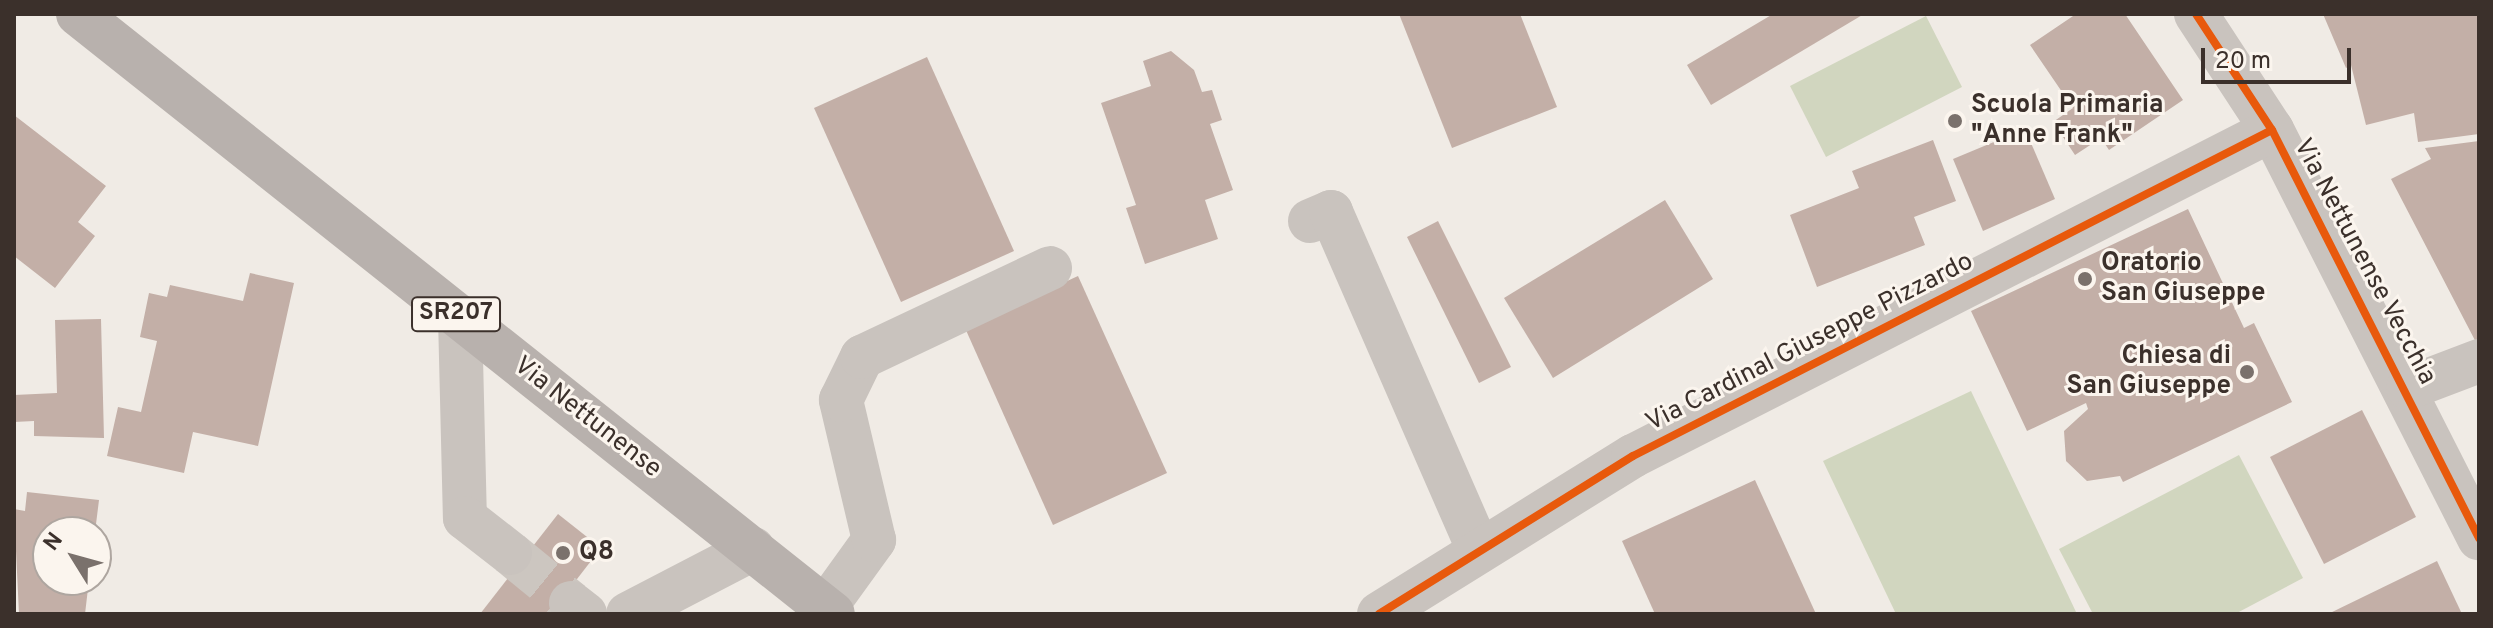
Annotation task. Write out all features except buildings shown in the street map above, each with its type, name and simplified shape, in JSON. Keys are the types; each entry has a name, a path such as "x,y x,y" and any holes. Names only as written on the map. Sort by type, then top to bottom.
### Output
{"main road":[{"name":"Via Nettunense","path":"78,14 829,611"}],"street":[{"name":"Via Nettunense Vecchia","path":"2196,14 2272,130 2408,388 2479,538"},
{"name":"Via Cardinal Giuseppe Pizzardo","path":"1379,614 1633,456 2272,130"},
{"path":"1310,221 1331,212 1479,551"},
{"path":"829,611 874,540 841,400 862,357 1050,268"},
{"path":"460,317 465,518 510,553"},
{"path":"2408,388 2479,361"},
{"path":"628,614 753,549"}],"green space":[{"path":"1926,16 1962,87 1826,157 1790,86"},
{"path":"1971,391 2077,614 1896,614 1823,461"},
{"path":"2239,455 2303,578 2235,614 2093,614 2059,549"}],"tunnel":[{"path":"510,553 571,603"}],"cycle path":[{"path":"2196,14 2272,130 2479,538"},
{"path":"1379,614 1633,456 2272,130"}],"place":[{"name":"Scuola Primaria \"Anne Frank\"","path":"1955,121"},
{"name":"Oratorio San Giuseppe","path":"2085,279"},
{"name":"Chiesa di San Giuseppe","path":"2247,372"},
{"name":"Q8","path":"563,553"}]}
